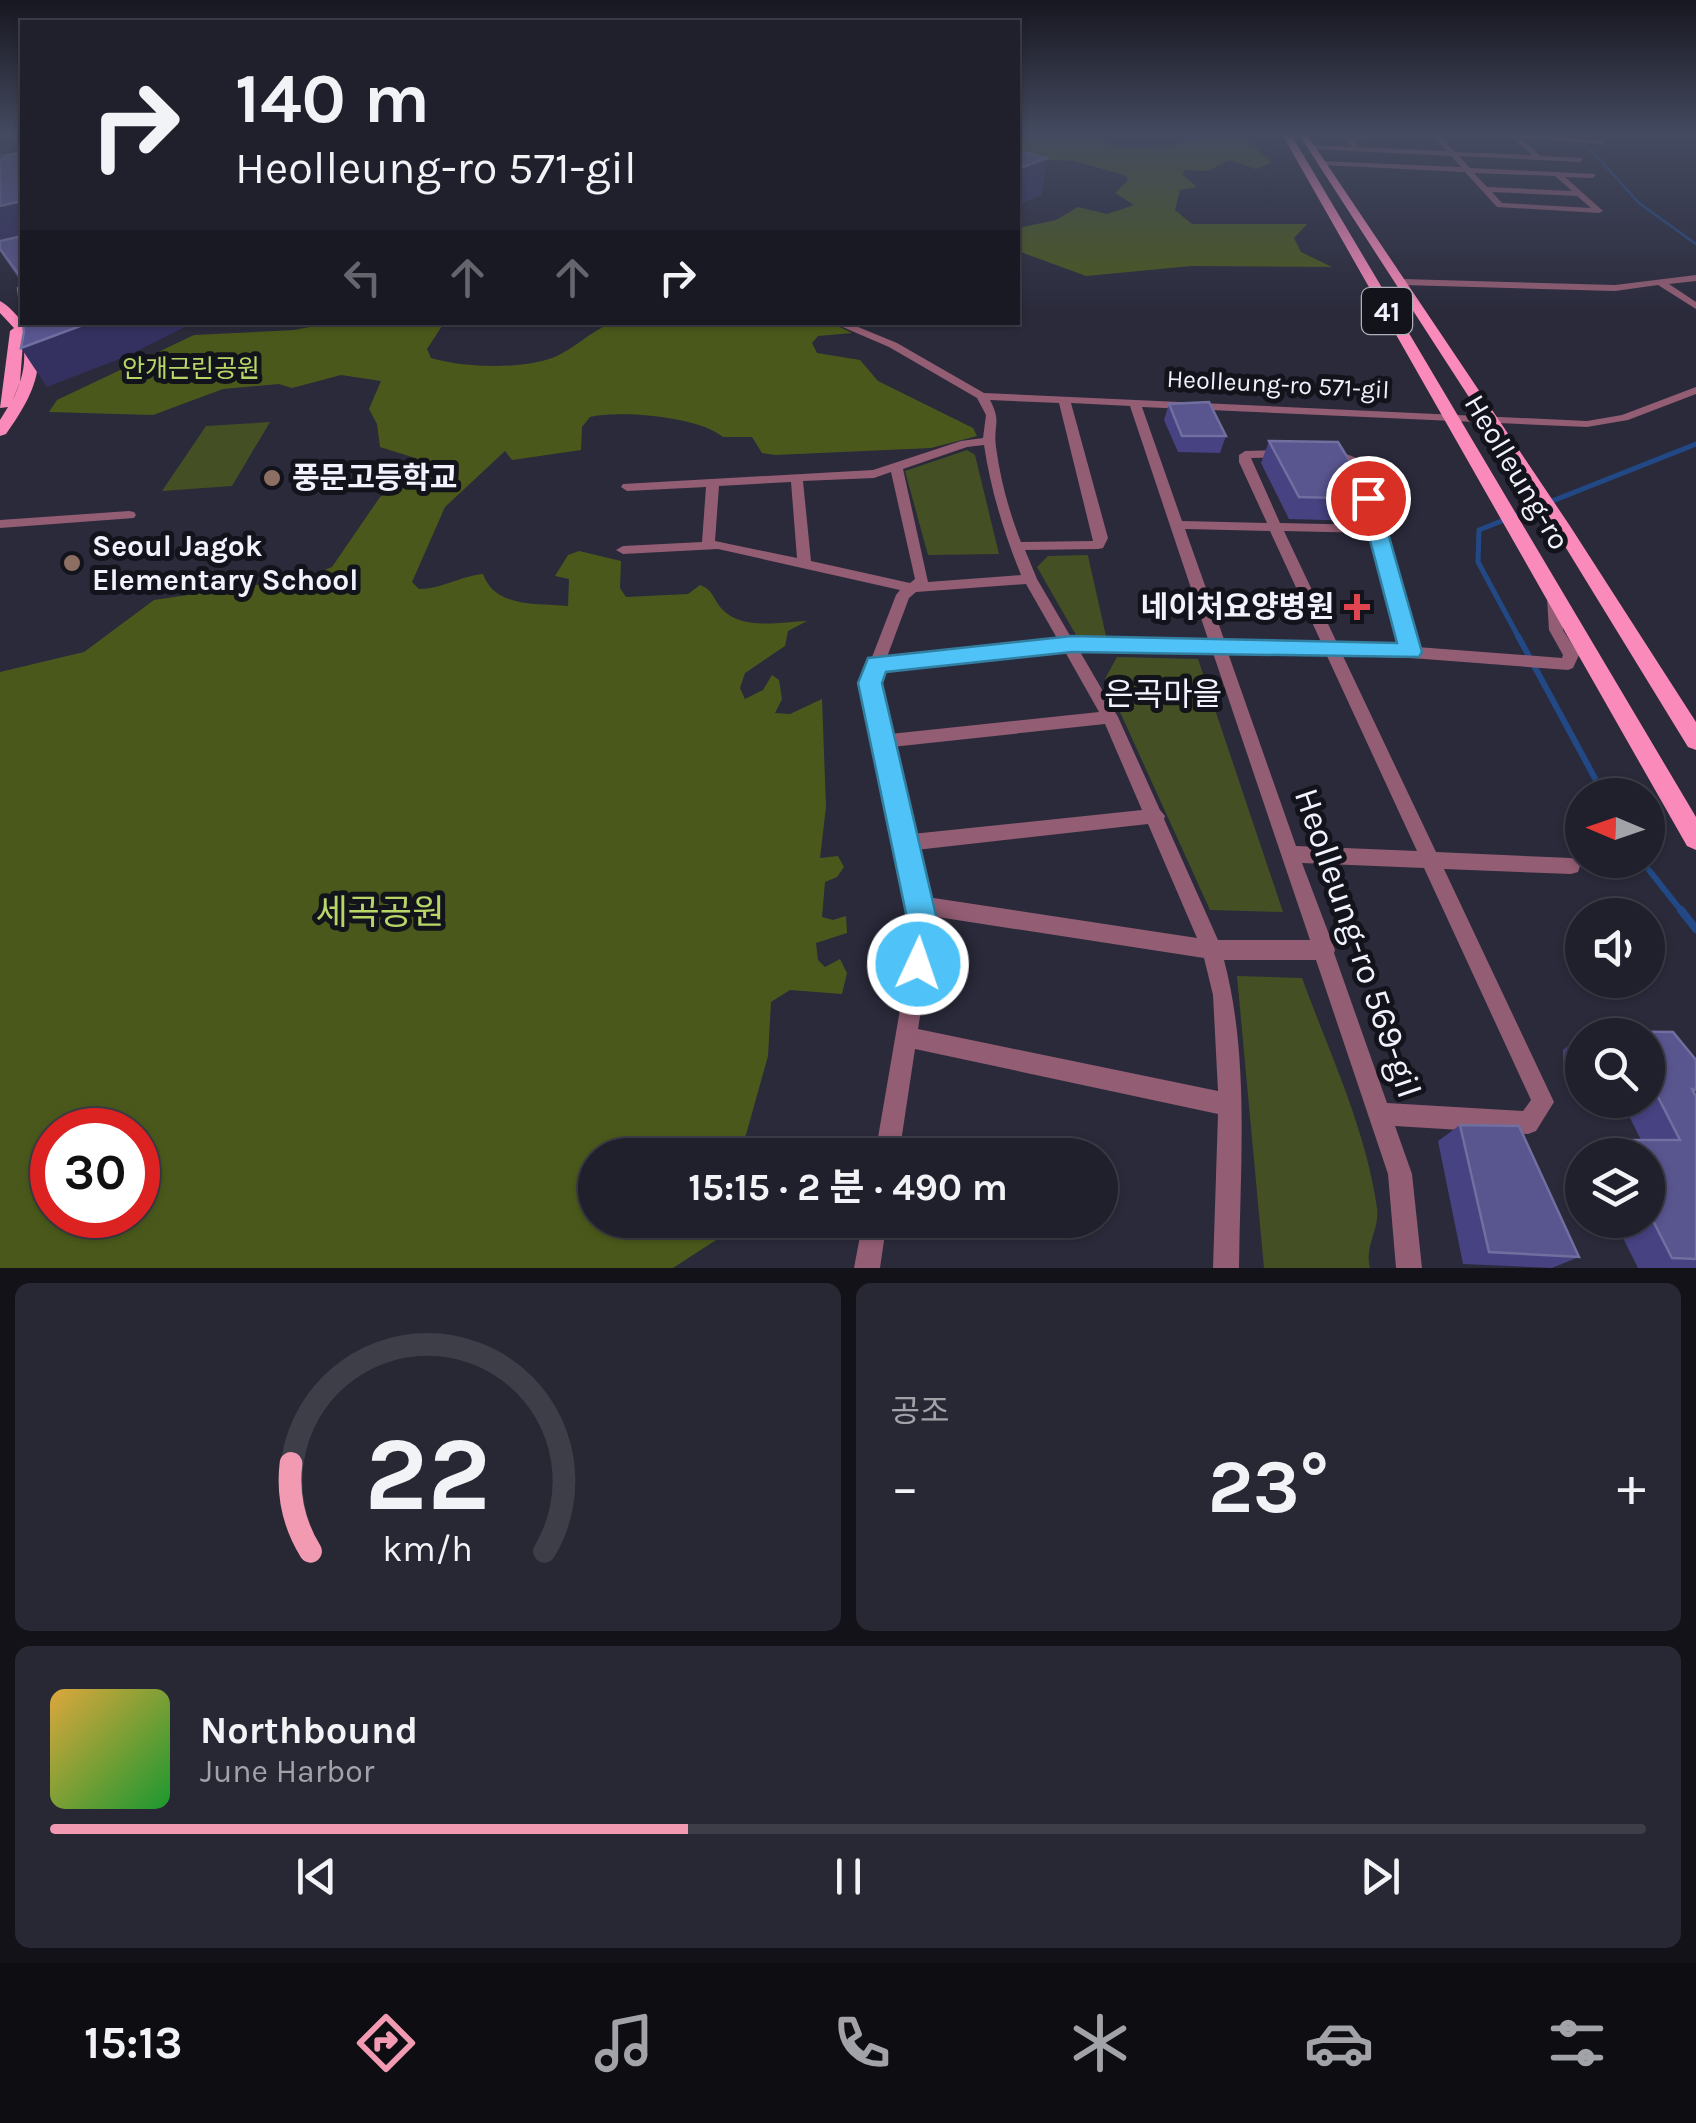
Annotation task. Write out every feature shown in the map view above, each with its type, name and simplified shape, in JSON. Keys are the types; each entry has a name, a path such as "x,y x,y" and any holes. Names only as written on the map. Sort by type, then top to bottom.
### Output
{"main road":[{"name":"Heolleung-ro","path":"1321,195 1451,421 1492,483 1696,840"},
{"name":"Heolleung-ro","path":"1343,195 1564,530 1696,741"},
{"path":"0,305 20,323 13,382 0,410"},
{"path":"0,431 26,387 31,366 30,342 21,325"}],"street":[{"path":"1490,195 1500,206 1599,211 1581,195"},
{"path":"1403,282 1578,288 1696,278"},
{"path":"1661,283 1696,306"},
{"name":"Heolleung-ro 571-gil","path":"843,325 893,345 982,396 1490,423 1587,424 1624,418 1696,390"},
{"path":"982,396 992,415 989,441 994,476 1016,546 1030,579 1072,644 1110,717 1212,950 1223,994 1230,1104 1226,1268"},
{"path":"1016,546 1098,545 1101,538 1064,399"},
{"name":"Heolleung-ro 569-gil","path":"1135,404 1400,1174 1409,1268"},
{"path":"627,486 874,474 989,441"},
{"path":"1304,455 1246,455 1275,527 1543,1102 1528,1123 1378,1114"},
{"path":"1320,456 1352,460 1360,466 1411,652"},
{"path":"890,1138 924,928 870,683 904,594 922,581 896,467"},
{"path":"797,480 805,566"},
{"path":"708,545 713,482"},
{"path":"0,524 129,515"},
{"path":"1177,525 1377,529"},
{"path":"623,550 708,545 912,588 1030,579"},
{"path":"876,664 1072,644 1411,652 1557,666 1572,662 1572,655 1556,630 1554,592"},
{"path":"884,741 1110,717"},
{"path":"904,843 1156,816"},
{"path":"1292,854 1565,866"},
{"path":"919,905 1212,950 1326,950"},
{"path":"908,1038 1230,1104"},
{"path":"874,1266 875,1238"}],"green space":[{"path":"1118,195 1179,195 1175,210 1192,224 1307,224 1294,238 1301,252 1332,267 1191,266 1086,276 1020,252 1020,228 1056,220 1078,207 1107,214 1134,205"},
{"name":"세곡공원","path":"320,325 443,325 427,349 431,358 495,366 544,361 607,325 836,325 852,333 818,336 812,343 817,353 860,360 878,381 973,428 977,436 931,448 775,455 762,453 752,437 723,437 679,420 640,415 590,417 582,427 581,450 512,460 505,451 445,507 412,582 419,589 483,574 497,593 507,598 568,606 569,579 555,576 568,555 579,551 621,561 620,588 626,597 688,594 700,585 721,608 739,620 761,624 807,621 788,631 785,646 745,673 740,688 745,699 763,690 772,675 779,680 782,699 775,713 790,714 822,699 826,807 820,858 838,856 844,867 837,877 825,882 822,917 833,920 846,916 847,933 816,943 818,960 825,967 840,959 847,973 842,994 790,990 771,1002 768,1056 745,1138 578,1138 578,1238 719,1238 673,1268 0,1268 0,672 84,652 154,600 304,578 332,567 380,497 427,469 412,457 380,447 377,424 369,409 381,381 341,375 292,388 279,384 223,389 153,415 49,412 57,400 194,335"},
{"path":"270,422 232,486 162,491 206,426"},
{"path":"967,450 975,455 999,554 928,555 905,471"},
{"path":"1088,555 1106,636 1076,635 1037,567 1048,556"},
{"path":"1117,657 1198,659 1283,912 1210,910 1105,679"},
{"path":"1237,976 1302,978 1356,1120 1372,1178 1377,1216 1369,1252 1370,1268 1264,1268"}],"building":[{"path":"0,195 20,195 20,201 0,206"},
{"path":"20,236 20,276 0,249 0,241"},
{"path":"23,325 83,325 21,348"},
{"path":"1209,402 1226,436 1182,436 1169,404"},
{"path":"1269,441 1338,442 1373,499 1299,497"},
{"path":"1665,1032 1673,1032 1696,1060 1696,1090 1692,1089 1696,1097 1696,1259 1672,1258 1662,1238 1665,1238 1665,1140 1680,1140 1665,1111"},
{"path":"1460,1125 1519,1126 1565,1226 1565,1238 1570,1238 1579,1257 1489,1252"}],"waterway":[{"path":"1632,195 1696,244"},
{"path":"1519,638 1478,562 1479,530 1696,444"},
{"path":"1518,636 1595,778"},
{"path":"1655,878 1683,913"},
{"path":"1681,910 1696,929"}],"place":[{"name":"풍문고등학교","path":"272,478"},
{"name":"Seoul Jagok Elementary School","path":"72,563"},
{"name":"네이처요양병원","path":"1357,607"}],"district":[{"name":"은곡마을","path":"1163,694"}],"route":[{"path":"918,964 924,928 870,683 876,664 1072,644 1411,652 1368,498"}],"park label":[{"name":"안개근린공원","path":"191,368"}]}
